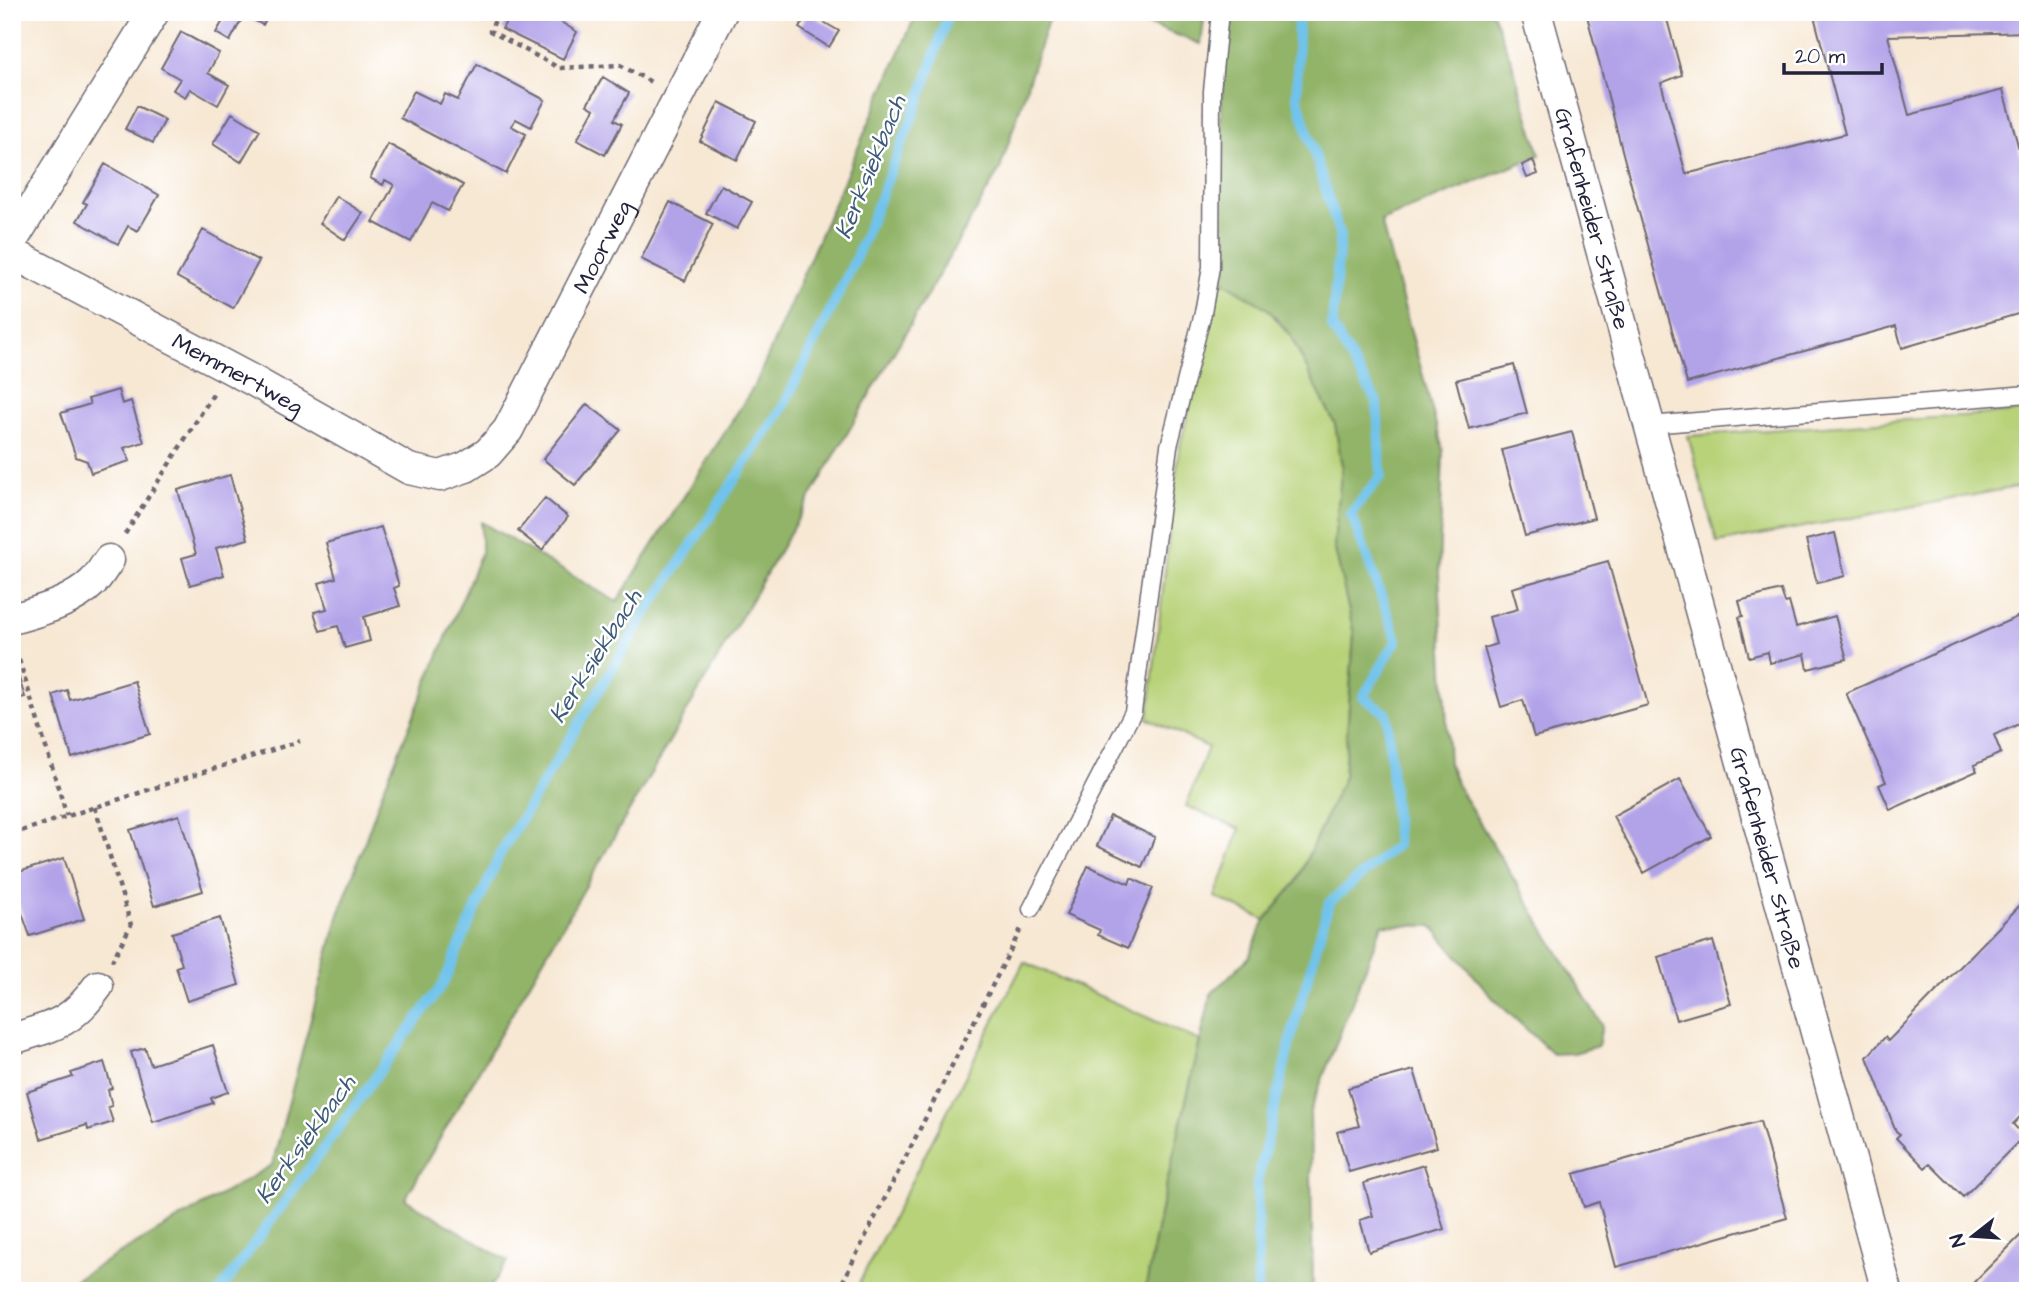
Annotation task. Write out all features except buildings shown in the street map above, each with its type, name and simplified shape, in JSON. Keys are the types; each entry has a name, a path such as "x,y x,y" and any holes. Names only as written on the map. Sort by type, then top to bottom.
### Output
{"street":[{"path":"12,241 154,12"},
{"name":"Moorweg","path":"466,467 488,453 508,430 722,12"},
{"name":"Grafenheider Straße","path":"1536,12 1887,1291"},
{"name":"Memmertweg","path":"12,253 230,369 409,469 440,476 466,467"},
{"path":"12,619 71,597 93,582 109,560"},
{"path":"12,1039 68,1019 83,1007 98,986"}],"lane":[{"path":"1031,909 1133,712 1169,446 1203,313 1211,267 1211,114 1214,54 1220,12"},
{"path":"1649,425 2028,394"}],"path":[{"path":"499,12 490,31 559,68 620,65 679,97"},
{"path":"109,560 230,369"},
{"path":"12,639 67,816"},
{"path":"12,834 300,741"},
{"path":"95,807 131,925 98,986"},
{"path":"838,1291 1031,909"}],"green space":[{"path":"917,12 1051,12 1000,169 405,1199 508,1261 488,1291 55,1291 272,1165 338,917 383,790 481,553 481,522 617,602 756,383"},
{"path":"1116,12 1205,12 1201,44"},
{"path":"1232,12 1492,12 1512,63 1540,155 1381,221 1443,450 1439,574 1449,765 1457,785 1602,1025 1598,1046 1574,1053 1553,1054 1493,998 1432,926 1382,925 1310,1111 1313,1291 1145,1291 1163,1200 1211,994 1249,957 1265,920 1296,883 1344,777 1354,634 1334,545 1342,466 1335,424 1290,335 1268,309 1221,280 1221,112"},
{"path":"1221,280 1268,309 1290,335 1335,424 1342,466 1334,545 1354,634 1344,777 1296,883 1265,920 1215,897 1240,829 1186,806 1208,747 1148,719 1179,450"},
{"path":"2028,411 2028,485 1717,543 1688,436"},
{"path":"1024,962 1200,1041 1145,1291 855,1291"}],"waterway":[{"name":"Kerksiekbach","path":"220,1291 443,984 501,852 643,618 783,407 855,260 920,99 949,12"},
{"path":"1258,1291 1257,1183 1293,1030 1329,903 1397,845 1387,714 1363,697 1397,640 1351,513 1381,476 1377,402 1332,327 1340,236 1297,97 1298,12"}]}
